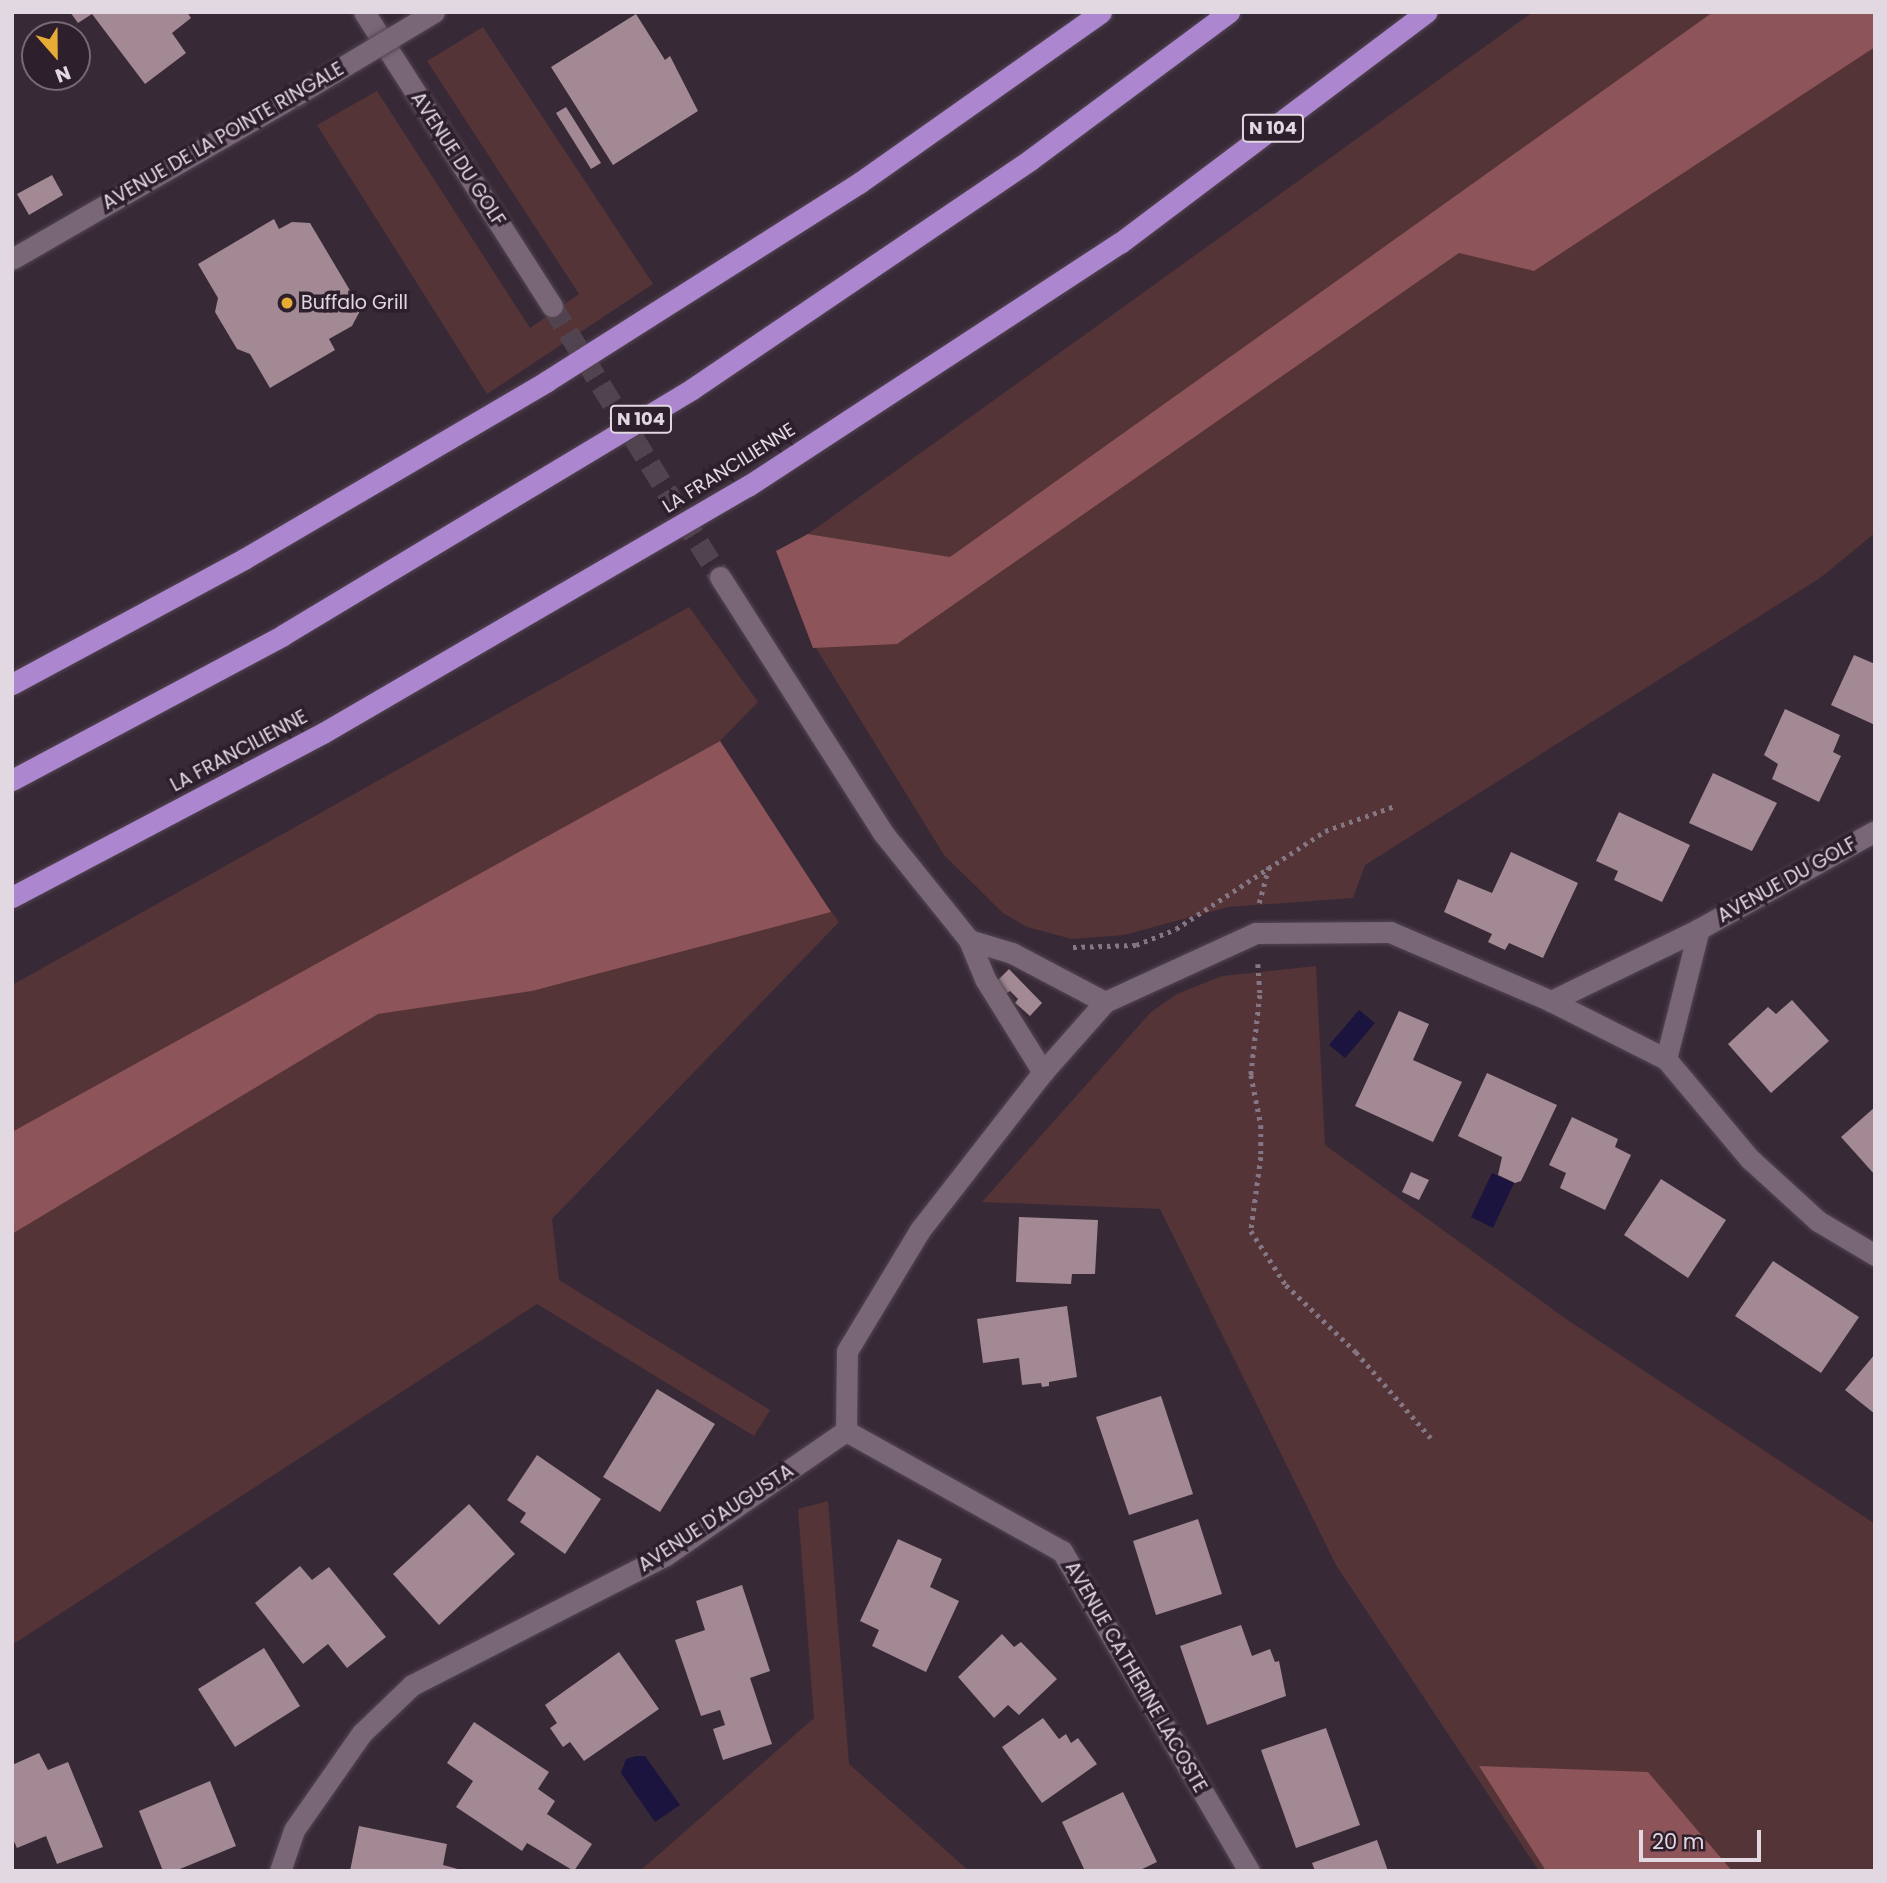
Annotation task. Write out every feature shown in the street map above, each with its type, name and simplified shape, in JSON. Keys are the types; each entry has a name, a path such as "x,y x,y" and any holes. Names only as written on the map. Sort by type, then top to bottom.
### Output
{"highway":[{"path":"12,684 244,559 547,381 859,183 1101,12"},
{"name":"N 104","path":"15,777 283,635 692,389 1030,160 1229,12"},
{"name":"LA FRANCILIENNE","path":"12,897 323,733 748,486 1119,243 1427,12"}],"street":[{"name":"AVENUE DU GOLF","path":"364,12 552,306"},
{"name":"AVENUE DE LA POINTE RINGALE","path":"12,259 296,96 434,12"},
{"path":"720,577 883,833 970,940 985,979 1043,1072"},
{"name":"AVENUE DU GOLF","path":"1551,1001 1699,929 1875,831"},
{"path":"1666,1059 1699,929"},
{"path":"846,1431 847,1351 920,1230 1043,1072 1105,1002 1256,933 1391,932 1551,1001 1666,1059 1750,1159 1818,1221 1875,1255"},
{"path":"970,940 1013,953 1105,1002"},
{"name":"AVENUE D'AUGUSTA","path":"280,1871 294,1830 355,1744 412,1685 666,1555 846,1431"},
{"name":"AVENUE CATHERINE LACOSTE","path":"846,1431 1062,1551 1249,1871"}],"path":[{"path":"1065,946 1088,950 1146,941 1176,929 1269,864 1325,831 1395,806"},
{"path":"1269,864 1260,894 1256,933 1260,995 1251,1075 1261,1125 1261,1157 1251,1231 1286,1285 1356,1352 1431,1438"}],"shaded area":[{"path":"1533,12 1875,12 1875,533 1820,578 1365,865 1353,898 1228,907 1124,935 1072,939 1027,927 1003,913 944,855 816,648 949,557 808,534"},
{"path":"1713,12 1875,12 1875,47 1534,271 1459,253 897,644 813,648 776,551 808,534 950,557"},
{"path":"483,27 653,284 487,394 317,125 377,91 530,328 579,294 427,61"},
{"path":"689,607 758,702 720,741 681,762 811,884 839,922 552,1219 559,1280 770,1410 754,1436 537,1304 12,1645 12,985"},
{"path":"720,741 831,912 532,991 378,1014 12,1234 12,1132"},
{"path":"1316,966 1325,1145 1569,1321 1875,1524 1875,1871 1539,1871 1336,1565 1160,1209 982,1202 1151,1012 1177,994 1222,976"},
{"path":"1359,1010 1375,1023 1345,1058 1329,1045"},
{"path":"1492,1173 1514,1183 1493,1228 1471,1217"},
{"path":"828,1501 849,1764 969,1871 640,1871 814,1718 798,1509"},
{"path":"645,1756 680,1805 655,1822 621,1773 626,1759"},
{"path":"1479,1766 1648,1772 1732,1871 1546,1871"}],"building":[{"path":"70,12 187,12 191,18 172,33 186,53 145,84 92,14 77,21"},
{"path":"636,14 665,60 670,56 698,111 613,165 551,67"},
{"path":"566,107 601,163 591,169 556,113"},
{"path":"52,175 63,195 29,215 17,194"},
{"name":"Buffalo Grill","path":"274,219 279,229 292,222 310,223 361,309 352,326 329,339 335,350 270,388 250,354 237,349 215,312 218,298 198,264"},
{"path":"1854,655 1875,664 1875,725 1831,705"},
{"path":"1785,709 1840,735 1833,752 1841,756 1819,802 1772,779 1778,764 1764,755"},
{"path":"1713,773 1777,803 1752,851 1689,823"},
{"path":"1619,812 1690,845 1662,902 1614,880 1618,871 1596,861"},
{"path":"1511,852 1578,883 1543,958 1509,943 1505,950 1488,942 1492,934 1444,912 1458,879 1492,893"},
{"path":"1009,969 1042,1003 1030,1016 1015,1003 1018,999 1010,991 1004,995 996,982"},
{"path":"1792,1000 1829,1041 1771,1093 1728,1044 1768,1007 1776,1014"},
{"path":"1399,1011 1429,1024 1413,1060 1462,1082 1433,1142 1355,1106"},
{"path":"1487,1073 1557,1105 1521,1181 1515,1183 1498,1175 1502,1157 1458,1136"},
{"path":"1875,1107 1875,1175 1841,1137"},
{"path":"1572,1117 1618,1139 1615,1147 1631,1155 1605,1210 1560,1188 1566,1173 1549,1165"},
{"path":"1411,1172 1429,1180 1419,1200 1402,1192"},
{"path":"1661,1179 1726,1220 1688,1278 1624,1235"},
{"path":"1019,1217 1098,1220 1095,1274 1072,1274 1071,1284 1016,1282"},
{"path":"1773,1261 1859,1317 1821,1373 1735,1316"},
{"path":"1067,1306 1077,1377 1049,1382 1049,1386 1042,1387 1041,1383 1022,1385 1019,1358 983,1363 977,1319"},
{"path":"1875,1354 1875,1414 1845,1390"},
{"path":"657,1389 715,1424 660,1512 603,1477"},
{"path":"1161,1396 1193,1494 1129,1515 1096,1417"},
{"path":"537,1455 601,1499 565,1554 520,1522 526,1513 507,1500"},
{"path":"469,1504 515,1554 439,1625 393,1574"},
{"path":"1198,1519 1222,1594 1156,1615 1133,1541"},
{"path":"898,1539 942,1559 930,1587 959,1601 926,1672 872,1646 879,1630 860,1621"},
{"path":"300,1566 312,1580 329,1567 386,1637 347,1668 328,1644 303,1664 255,1603"},
{"path":"742,1585 770,1671 750,1678 772,1744 723,1760 713,1729 725,1725 720,1710 701,1716 675,1640 705,1630 696,1601"},
{"path":"1241,1625 1252,1656 1270,1649 1275,1662 1279,1661 1286,1696 1207,1725 1180,1646"},
{"path":"1002,1634 1014,1647 1021,1642 1057,1679 1019,1715 1008,1705 994,1718 958,1677"},
{"path":"264,1648 300,1706 235,1747 198,1689"},
{"path":"619,1652 659,1709 584,1761 570,1742 563,1747 550,1728 557,1723 545,1705"},
{"path":"1043,1718 1059,1739 1066,1734 1071,1743 1078,1738 1097,1764 1042,1803 1002,1747"},
{"path":"474,1722 549,1772 538,1789 555,1801 547,1814 592,1844 574,1871 527,1843 522,1851 456,1807 473,1781 447,1763"},
{"path":"1326,1728 1360,1825 1296,1848 1261,1750"},
{"path":"39,1753 48,1770 68,1762 103,1847 57,1864 46,1836 17,1848 12,1837 12,1765"},
{"path":"210,1781 236,1846 175,1871 163,1871 139,1811"},
{"path":"1123,1792 1157,1862 1138,1871 1085,1871 1062,1822"},
{"path":"359,1826 447,1844 443,1865 465,1871 350,1871"},
{"path":"1377,1840 1388,1871 1315,1871 1312,1863"}],"tunnel":[{"path":"552,306 720,577"}],"place":[{"name":"Buffalo Grill","path":"287,303"}]}
